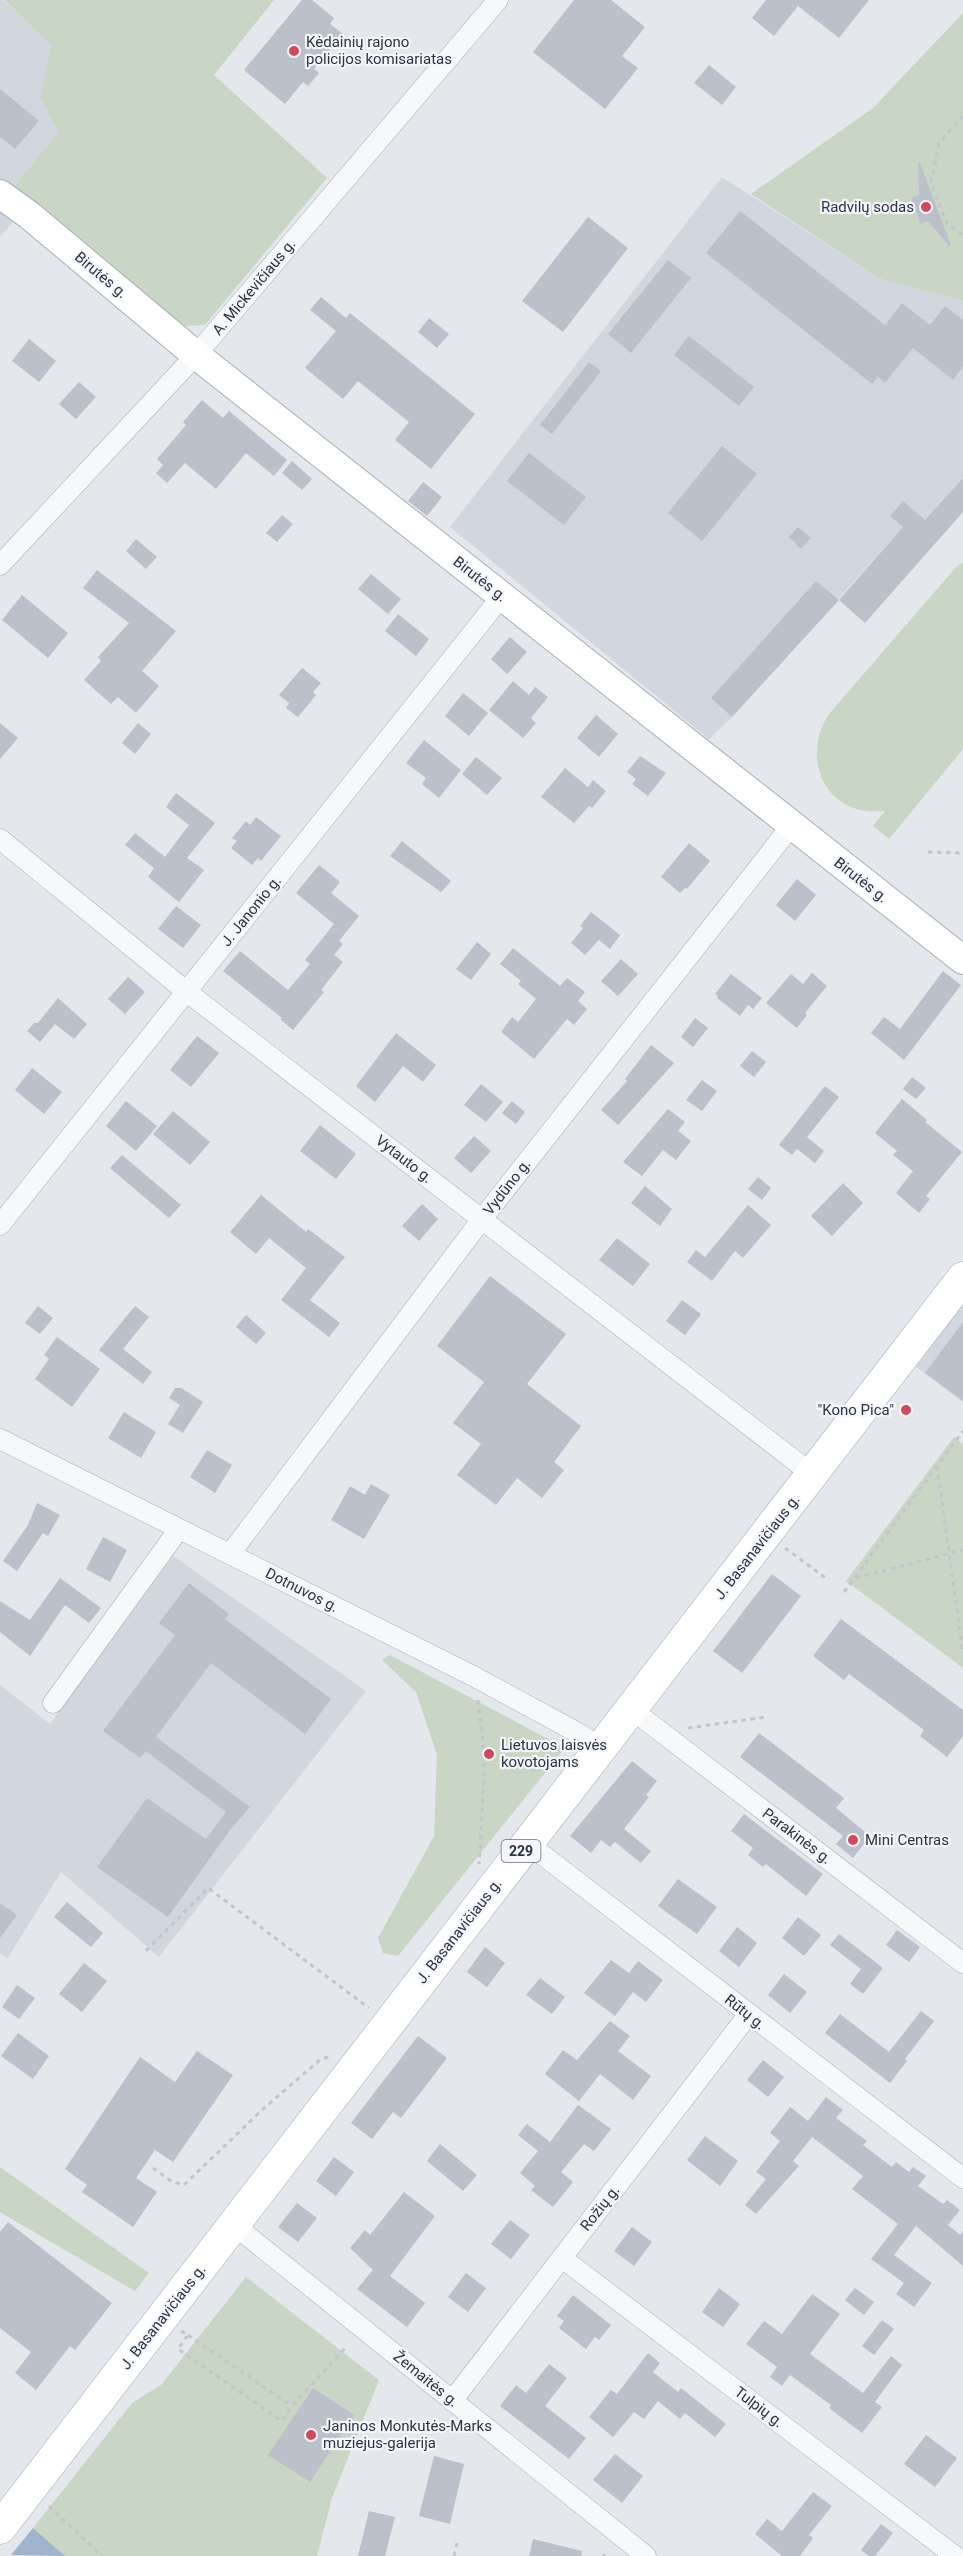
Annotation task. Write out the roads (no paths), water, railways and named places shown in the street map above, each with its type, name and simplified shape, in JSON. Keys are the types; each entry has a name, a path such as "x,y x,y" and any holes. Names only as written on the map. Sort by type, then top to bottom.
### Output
{"main road":[{"name":"J. Basanavičiaus g.","path":"0,2528 41,2495 162,2318 963,1278"}],"street":[{"name":"A. Mickevičiaus g.","path":"0,565 196,355 498,0"},
{"name":"Birutės g.","path":"0,194 29,215 196,355 963,960"},
{"name":"J. Janonio g.","path":"0,1225 502,596"},
{"name":"Vydūno g.","path":"230,1554 482,1219 792,825"},
{"name":"Vytauto g.","path":"0,839 187,992 812,1474"},
{"name":"Dotnuvos g.","path":"0,1439 476,1677 580,1734 600,1748"},
{"path":"53,1703 179,1529"},
{"name":"Parakinės g.","path":"631,1709 963,1963"},
{"name":"Rūtų g.","path":"527,1843 963,2178"},
{"name":"Rožių g.","path":"452,2401 748,2015"},
{"name":"Žemaitės g.","path":"234,2225 646,2556"},
{"name":"Tulpių g.","path":"562,2258 955,2556"}],"water":[{"path":"33,2528 65,2556 11,2555"}],"place":[{"name":"Kėdainių rajono policijos komisariatas","path":"294,51"},
{"name":"Radvilų sodas","path":"926,207"},
{"name":"\"Kono Pica\"","path":"906,1410"},
{"name":"Lietuvos laisvės kovotojams","path":"489,1754"},
{"name":"Mini Centras","path":"853,1840"},
{"name":"Janinos Monkutės-Marks muziejus-galerija","path":"311,2435"}]}
